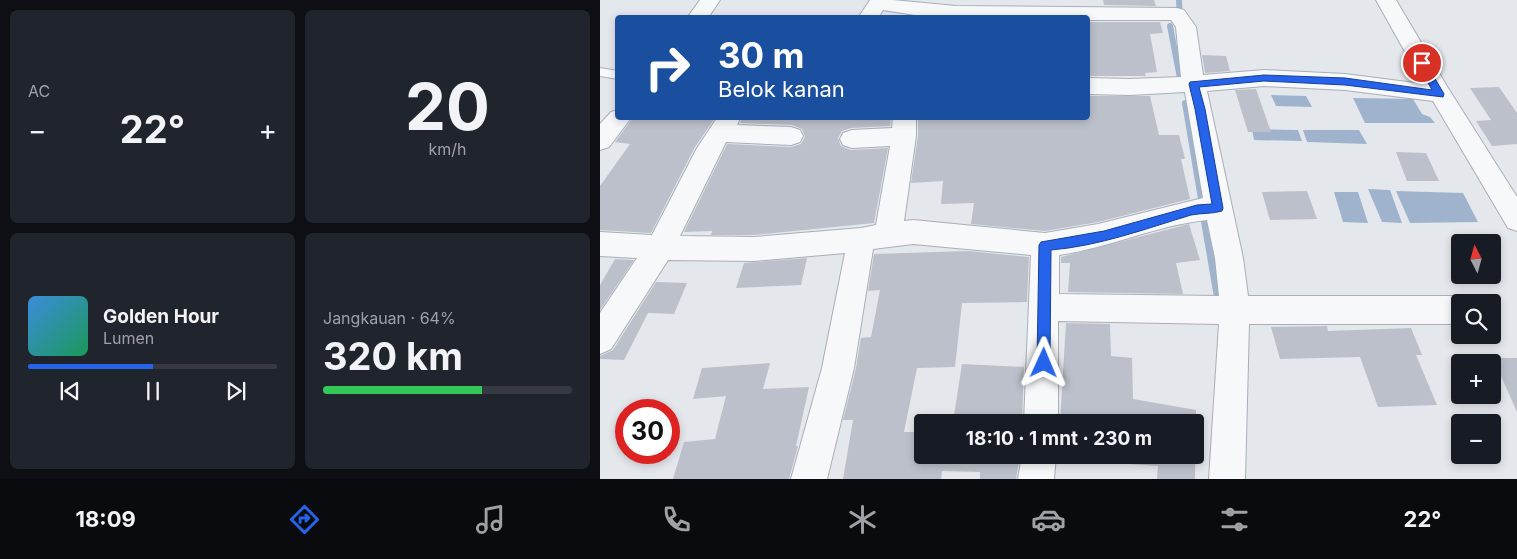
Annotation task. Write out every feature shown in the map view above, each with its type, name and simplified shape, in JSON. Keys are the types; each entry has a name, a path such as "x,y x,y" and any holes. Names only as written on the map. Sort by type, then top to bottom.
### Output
{"street":[{"path":"699,15 710,0"},
{"path":"1386,0 1440,94 1517,220"},
{"path":"876,7 925,12 1006,7 1052,15 1164,6 1177,14 1186,27 1193,84 1200,109 1209,208 1229,258 1235,310 1228,479"},
{"path":"1090,86 1130,87 1264,78 1345,82 1440,94"},
{"path":"600,141 617,120"},
{"path":"600,339 660,248 724,125 791,136"},
{"path":"852,139 904,127 888,234"},
{"path":"600,244 660,248 754,249 861,240 888,234 913,232 1045,245 1104,236 1209,208"},
{"path":"809,479 838,368 861,240"},
{"path":"1041,414 1045,245"},
{"path":"1045,307 1235,310 1451,310"},
{"path":"1036,479 1037,464"}],"lane":[{"path":"600,72 615,74"}],"water":[{"path":"1271,95 1306,96 1312,107 1276,106"},
{"path":"1353,98 1413,99 1422,114 1430,117 1435,123 1365,123"},
{"path":"1252,129 1298,130 1302,141 1254,140"},
{"path":"1303,130 1359,130 1367,144 1307,142"},
{"path":"1368,189 1390,190 1402,223 1382,222"},
{"path":"1396,191 1463,193 1478,222 1410,223"},
{"path":"1334,192 1358,192 1368,223 1343,222"}],"building":[{"path":"1103,0 1154,0 1156,6 1104,5"},
{"path":"1090,22 1160,22 1163,33 1150,34 1157,72 1145,73 1146,76 1090,76"},
{"path":"1202,55 1226,56 1230,71 1205,73"},
{"path":"1499,87 1517,113 1517,144 1492,146 1476,121 1491,120 1470,88"},
{"path":"1256,89 1271,132 1248,132 1235,90"},
{"path":"1090,96 1150,96 1159,135 1179,135 1185,159 1181,159 1190,199 1098,222 1045,231 971,224 974,203 941,204 943,181 911,183 918,136 918,120 1090,120"},
{"path":"632,120 714,120 695,147 651,233 600,230 600,186 630,144 615,142"},
{"path":"741,120 891,120 890,126 851,128 842,131 838,138 841,146 851,150 888,148 874,223 754,235 711,235 712,231 684,232 727,144 791,147 801,144 805,137 802,129 792,125 740,123"},
{"path":"1396,152 1426,153 1439,181 1407,181"},
{"path":"1307,191 1317,219 1270,220 1262,192"},
{"path":"1189,224 1200,260 1176,263 1183,294 1068,292 1070,263 1061,263 1061,257"},
{"path":"968,251 1029,257 1027,302 962,303 955,367 917,368 904,432 914,432 914,464 1018,464 1016,479 980,479 980,472 942,471 941,479 843,479 853,420 843,420 856,368 861,338 871,337 880,290 868,291 874,254"},
{"path":"807,258 801,285 736,288 744,263"},
{"path":"615,259 634,260 600,310 600,285"},
{"path":"656,282 687,283 674,314 648,313 624,360 600,359 600,356 613,350"},
{"path":"1066,323 1110,324 1111,356 1132,358 1133,399 1196,410 1196,414 1060,414"},
{"path":"1327,326 1328,331 1411,328 1422,355 1416,355 1437,405 1378,407 1360,357 1280,359 1271,327"},
{"path":"1501,358 1517,358 1517,412 1501,376"},
{"path":"770,363 763,389 809,387 796,446 798,446 789,479 673,479 677,464 680,464 680,455 684,442 715,439 726,396 693,399 702,368"},
{"path":"962,364 1024,367 1022,414 954,414"},
{"path":"1129,464 1195,464 1195,479 1157,479 1158,466"}],"waterway":[{"path":"1179,0 1180,18"},
{"path":"1170,26 1180,78"},
{"path":"1185,103 1202,205"},
{"path":"1202,204 1218,297"}],"route":[{"path":"1044,363 1045,245 1104,236 1197,209 1218,208 1200,109 1193,84 1264,78 1345,82 1440,94 1422,63"}]}
